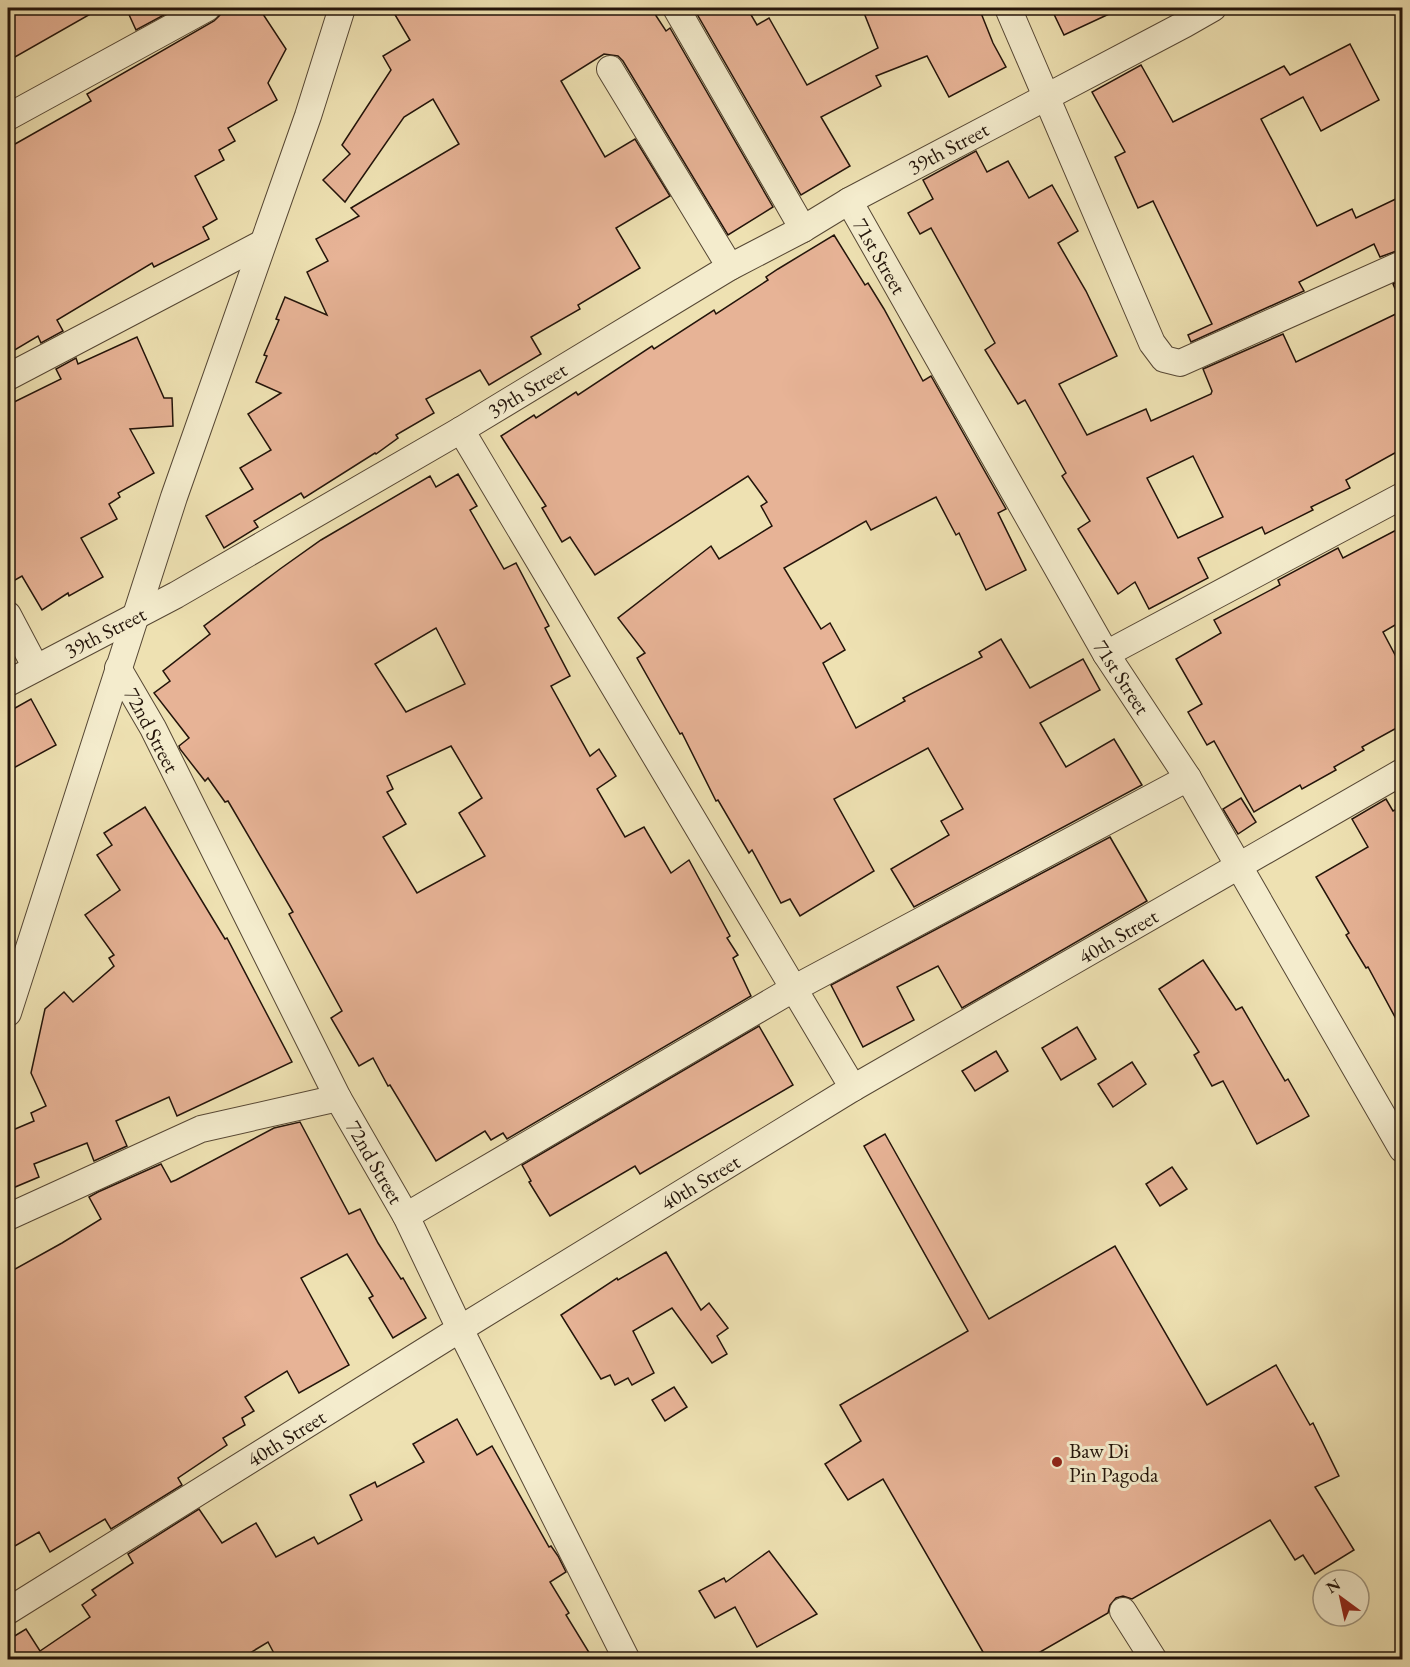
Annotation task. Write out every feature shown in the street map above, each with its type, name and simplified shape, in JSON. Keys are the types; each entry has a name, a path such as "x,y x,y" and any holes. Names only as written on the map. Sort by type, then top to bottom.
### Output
{"street":[{"path":"9,1006 135,617 261,244 308,116 342,8"},
{"path":"676,8 802,229"},
{"path":"1008,8 1152,343 1164,359 1180,363 1402,264"},
{"name":"39th Street","path":"8,683 135,617 461,430 730,267 849,201 1213,8"},
{"path":"8,117 195,10"},
{"path":"610,69 730,267"},
{"name":"71st Street","path":"849,201 1106,654 1188,778 1402,1149"},
{"path":"8,376 261,244"},
{"path":"461,430 853,1088"},
{"path":"1106,654 1402,496"},
{"path":"8,615 36,668"},
{"name":"72nd Street","path":"118,668 153,728 338,1098 406,1216 460,1329 627,1659"},
{"name":"40th Street","path":"8,1611 460,1329 853,1088 1402,772"},
{"path":"406,1216 793,989 1188,778"},
{"path":"8,1217 201,1130 338,1098"},
{"path":"1123,1611 1154,1659"}],"building":[{"path":"8,8 101,8 8,61"},
{"path":"126,8 177,8 136,30"},
{"path":"222,8 259,8 286,49 268,83 277,100 228,128 235,141 219,150 224,160 195,176 217,219 203,227 209,239 154,267 152,263 57,320 63,331 41,343 38,336 8,354 8,148 91,101 87,94 214,21 220,15"},
{"path":"391,8 651,8 666,31 670,28 773,207 728,235 623,61 618,56 604,54 561,81 605,157 635,139 670,196 616,228 640,268 578,305 580,309 531,337 541,354 489,385 480,370 426,399 434,413 396,435 398,438 376,454 304,498 301,493 254,521 258,527 224,548 206,516 253,489 240,468 271,450 248,414 281,393 256,382 267,356 264,355 279,320 276,319 285,297 327,315 307,272 328,261 316,239 359,216 351,208 459,144 433,99 404,117 345,202 323,180 350,154 342,145 391,70 383,56 410,40"},
{"path":"708,8 747,8 757,25 769,18 807,85 878,48 862,8 979,8 993,43 1006,67 949,97 927,56 876,76 881,86 821,117 850,166 801,195 697,14"},
{"path":"1051,8 1122,8 1064,35"},
{"path":"1350,44 1379,100 1321,131 1303,97 1261,119 1317,226 1352,209 1356,218 1402,196 1402,249 1380,257 1374,244 1299,282 1304,291 1191,342 1188,335 1212,324 1153,201 1138,208 1115,157 1125,152 1092,92 1141,65 1173,122 1284,66 1290,75"},
{"path":"976,151 987,172 1008,161 1029,198 1052,185 1078,231 1058,243 1086,291 1117,356 1059,384 1087,435 1146,409 1151,421 1211,394 1212,391 1203,369 1283,334 1296,362 1402,311 1402,449 1346,480 1350,488 1311,507 1313,510 1265,534 1262,527 1198,558 1208,578 1149,609 1135,582 1118,594 1078,529 1090,521 1062,476 1066,473 1025,400 1018,404 985,350 995,343 931,228 920,234 908,213 933,199 923,180","holes":["1193,456 1223,517 1178,538 1147,478"]},
{"path":"834,235 865,285 868,283 884,309 923,381 931,376 1006,509 998,513 1026,570 986,590 959,533 956,535 936,497 871,530 866,521 784,568 821,629 830,623 845,650 823,663 856,728 905,701 903,698 982,657 979,652 1001,639 1030,688 1083,659 1100,690 1040,723 1066,767 1114,739 1142,785 914,907 891,869 949,835 941,821 963,809 928,748 834,799 874,871 800,916 790,899 781,903 752,850 749,853 718,800 716,801 682,733 680,734 637,658 645,653 618,618 711,546 719,559 772,526 761,506 767,502 748,476 595,575 570,537 562,542 542,508 546,506 501,436 534,415 536,418 576,392 578,395 652,346 654,349 714,310 716,314 768,280 766,277"},
{"path":"1402,280 1402,305 1393,284"},
{"path":"137,337 164,398 172,398 173,426 130,429 154,473 118,493 120,497 109,504 117,519 81,538 103,577 69,596 68,593 42,610 22,576 8,584 8,405 61,379 56,369 76,358 78,364"},
{"path":"458,474 477,506 470,510 504,569 516,563 549,626 545,628 570,676 551,686 590,756 599,749 616,776 597,789 625,837 644,827 671,873 689,860 730,936 727,938 738,955 733,958 751,996 507,1139 503,1133 491,1140 485,1131 436,1161 390,1085 388,1086 373,1058 359,1066 331,1018 342,1011 289,914 293,912 228,801 225,802 208,778 205,781 180,749 179,746 189,738 154,693 170,681 163,671 210,634 204,626 280,569 321,540 430,476 436,487","holes":["436,628 465,684 406,712 375,664","451,746 482,798 459,813 485,856 417,893 383,837 406,824 387,792 393,789 387,776"]},
{"path":"1402,527 1402,621 1383,632 1402,668 1402,725 1362,747 1364,750 1334,767 1336,770 1302,789 1300,785 1254,812 1214,741 1207,745 1188,712 1202,704 1176,659 1221,633 1214,620 1280,585 1278,580 1338,548 1343,558"},
{"path":"31,699 56,745 8,771 8,712"},
{"path":"1241,798 1256,822 1238,834 1223,809"},
{"path":"1386,799 1393,811 1402,806 1402,1030 1368,967 1366,968 1346,935 1349,933 1316,877 1368,847 1352,819"},
{"path":"145,807 225,939 227,938 292,1062 177,1116 169,1097 116,1121 127,1146 94,1161 87,1143 34,1164 39,1177 8,1190 8,1132 34,1121 31,1113 46,1106 31,1073 45,1009 64,992 73,1002 114,966 109,958 114,955 85,915 120,890 97,855 112,845 104,833"},
{"path":"1110,837 1147,901 962,1008 938,966 897,987 914,1020 863,1047 831,985"},
{"path":"1203,960 1236,1010 1242,1007 1285,1081 1288,1079 1309,1116 1257,1144 1223,1081 1212,1086 1194,1055 1199,1052 1159,989"},
{"path":"759,1026 793,1085 640,1174 635,1166 550,1216 529,1182 531,1181 522,1165"},
{"path":"1077,1027 1096,1059 1061,1080 1042,1048"},
{"path":"996,1051 1008,1071 975,1091 962,1071"},
{"path":"1132,1062 1146,1084 1113,1107 1098,1084"},
{"path":"300,1122 349,1214 360,1209 378,1243 401,1279 403,1278 426,1318 393,1338 369,1298 373,1296 347,1254 301,1278 349,1365 299,1393 287,1371 245,1397 254,1411 242,1418 245,1425 223,1438 227,1445 178,1478 182,1485 111,1529 105,1519 50,1552 39,1532 8,1550 8,1273 101,1219 89,1197 98,1192 161,1164 171,1182 274,1128"},
{"name":"Baw Di Pin Pagoda","path":"885,1134 989,1319 1115,1246 1207,1405 1276,1365 1310,1425 1313,1423 1339,1476 1315,1487 1354,1550 1325,1568 1311,1568 1303,1555 1295,1560 1270,1520 1132,1599 1123,1596 1116,1598 1110,1605 1108,1613 1028,1659 987,1659 883,1479 848,1500 825,1464 861,1441 840,1405 968,1331 864,1146"},
{"path":"1172,1167 1187,1189 1160,1206 1146,1184"},
{"path":"666,1252 701,1310 709,1303 728,1328 717,1336 727,1354 712,1363 672,1308 633,1331 654,1373 632,1385 628,1378 615,1385 610,1375 601,1379 561,1315 617,1278 618,1280"},
{"path":"674,1387 687,1407 665,1421 652,1400"},
{"path":"457,1419 477,1455 492,1446 549,1547 551,1546 558,1556 566,1572 550,1582 569,1613 566,1615 593,1659 277,1659 268,1642 240,1659 8,1659 8,1640 26,1629 40,1651 90,1617 82,1605 96,1595 92,1590 133,1563 128,1554 199,1509 222,1543 256,1523 276,1557 314,1537 318,1544 362,1520 350,1495 375,1482 377,1487 424,1462 413,1444"},
{"path":"769,1551 817,1614 757,1647 735,1607 715,1618 699,1591 724,1578 726,1582"}],"place":[{"name":"Baw Di Pin Pagoda","path":"1057,1462"}]}
